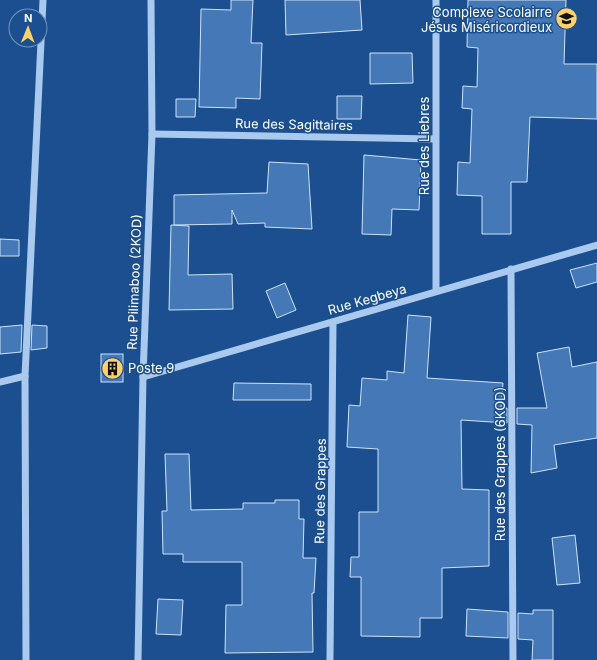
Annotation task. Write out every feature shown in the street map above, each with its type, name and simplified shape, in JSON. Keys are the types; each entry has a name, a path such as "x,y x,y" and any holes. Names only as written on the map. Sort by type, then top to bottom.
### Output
{"street":[{"path":"26,660 24,376 43,0"},
{"name":"Rue Pilimaboo (2KOD)","path":"138,660 143,377 152,134 151,0"},
{"name":"Rue des Liebres","path":"436,0 436,291"},
{"name":"Rue des Sagittaires","path":"152,134 435,139"},
{"name":"Rue Kegbeya","path":"143,377 597,244"},
{"name":"Rue des Grappes (6KOD)","path":"512,269 514,660"},
{"name":"Rue des Grappes","path":"330,660 333,322"},
{"path":"0,382 24,376"}],"building":[{"path":"231,0 253,0 251,43 262,43 260,99 236,98 236,108 199,107 201,9 231,10"},
{"path":"285,0 360,0 362,30 286,35"},
{"path":"468,0 566,0 564,64 597,64 597,119 530,117 527,182 511,182 511,234 482,234 482,196 457,195 458,162 470,163 472,109 462,108 463,86 477,87 478,48 467,47"},
{"path":"370,53 412,53 413,83 370,84"},
{"path":"337,96 362,96 361,119 337,119"},
{"path":"176,99 196,99 195,117 176,117"},
{"path":"364,155 421,160 419,210 392,209 391,235 362,234"},
{"path":"269,162 308,164 312,229 265,227 265,223 238,224 232,210 232,224 174,225 174,195 267,193"},
{"path":"171,225 189,226 188,275 232,274 233,309 169,310"},
{"path":"0,239 19,240 19,256 0,256"},
{"path":"597,263 597,282 576,288 570,270"},
{"path":"285,283 296,310 277,318 266,291"},
{"path":"408,315 431,317 427,378 503,383 501,408 507,408 507,423 461,420 462,489 489,490 489,566 442,568 442,618 420,618 420,637 361,636 361,577 350,577 351,557 359,557 359,512 378,512 378,449 347,447 349,405 360,406 362,378 387,380 387,371 404,373"},
{"path":"22,325 21,352 0,354 0,327"},
{"path":"32,325 47,326 47,348 31,350"},
{"path":"569,347 572,367 597,362 597,438 554,445 557,468 531,473 532,425 517,424 517,408 547,408 537,353"},
{"name":"Poste 9","path":"101,354 123,354 123,382 101,382"},
{"path":"234,383 311,384 311,400 233,400"},
{"path":"165,454 189,454 191,510 243,509 243,503 275,503 275,500 299,500 299,519 304,519 303,558 316,558 314,593 312,593 313,652 225,653 226,605 242,605 242,562 183,562 183,554 163,554 162,511 167,511"},
{"path":"575,535 580,583 557,585 552,538"},
{"path":"158,599 183,600 181,635 156,634"},
{"path":"467,609 508,612 508,638 466,636"},
{"path":"533,610 553,610 553,660 532,660 533,640 518,639 518,613 533,614"}],"place":[{"name":"Complexe Scolairre Jésus Miséricordieux","path":"567,19"},
{"name":"Poste 9","path":"112,368"}]}
